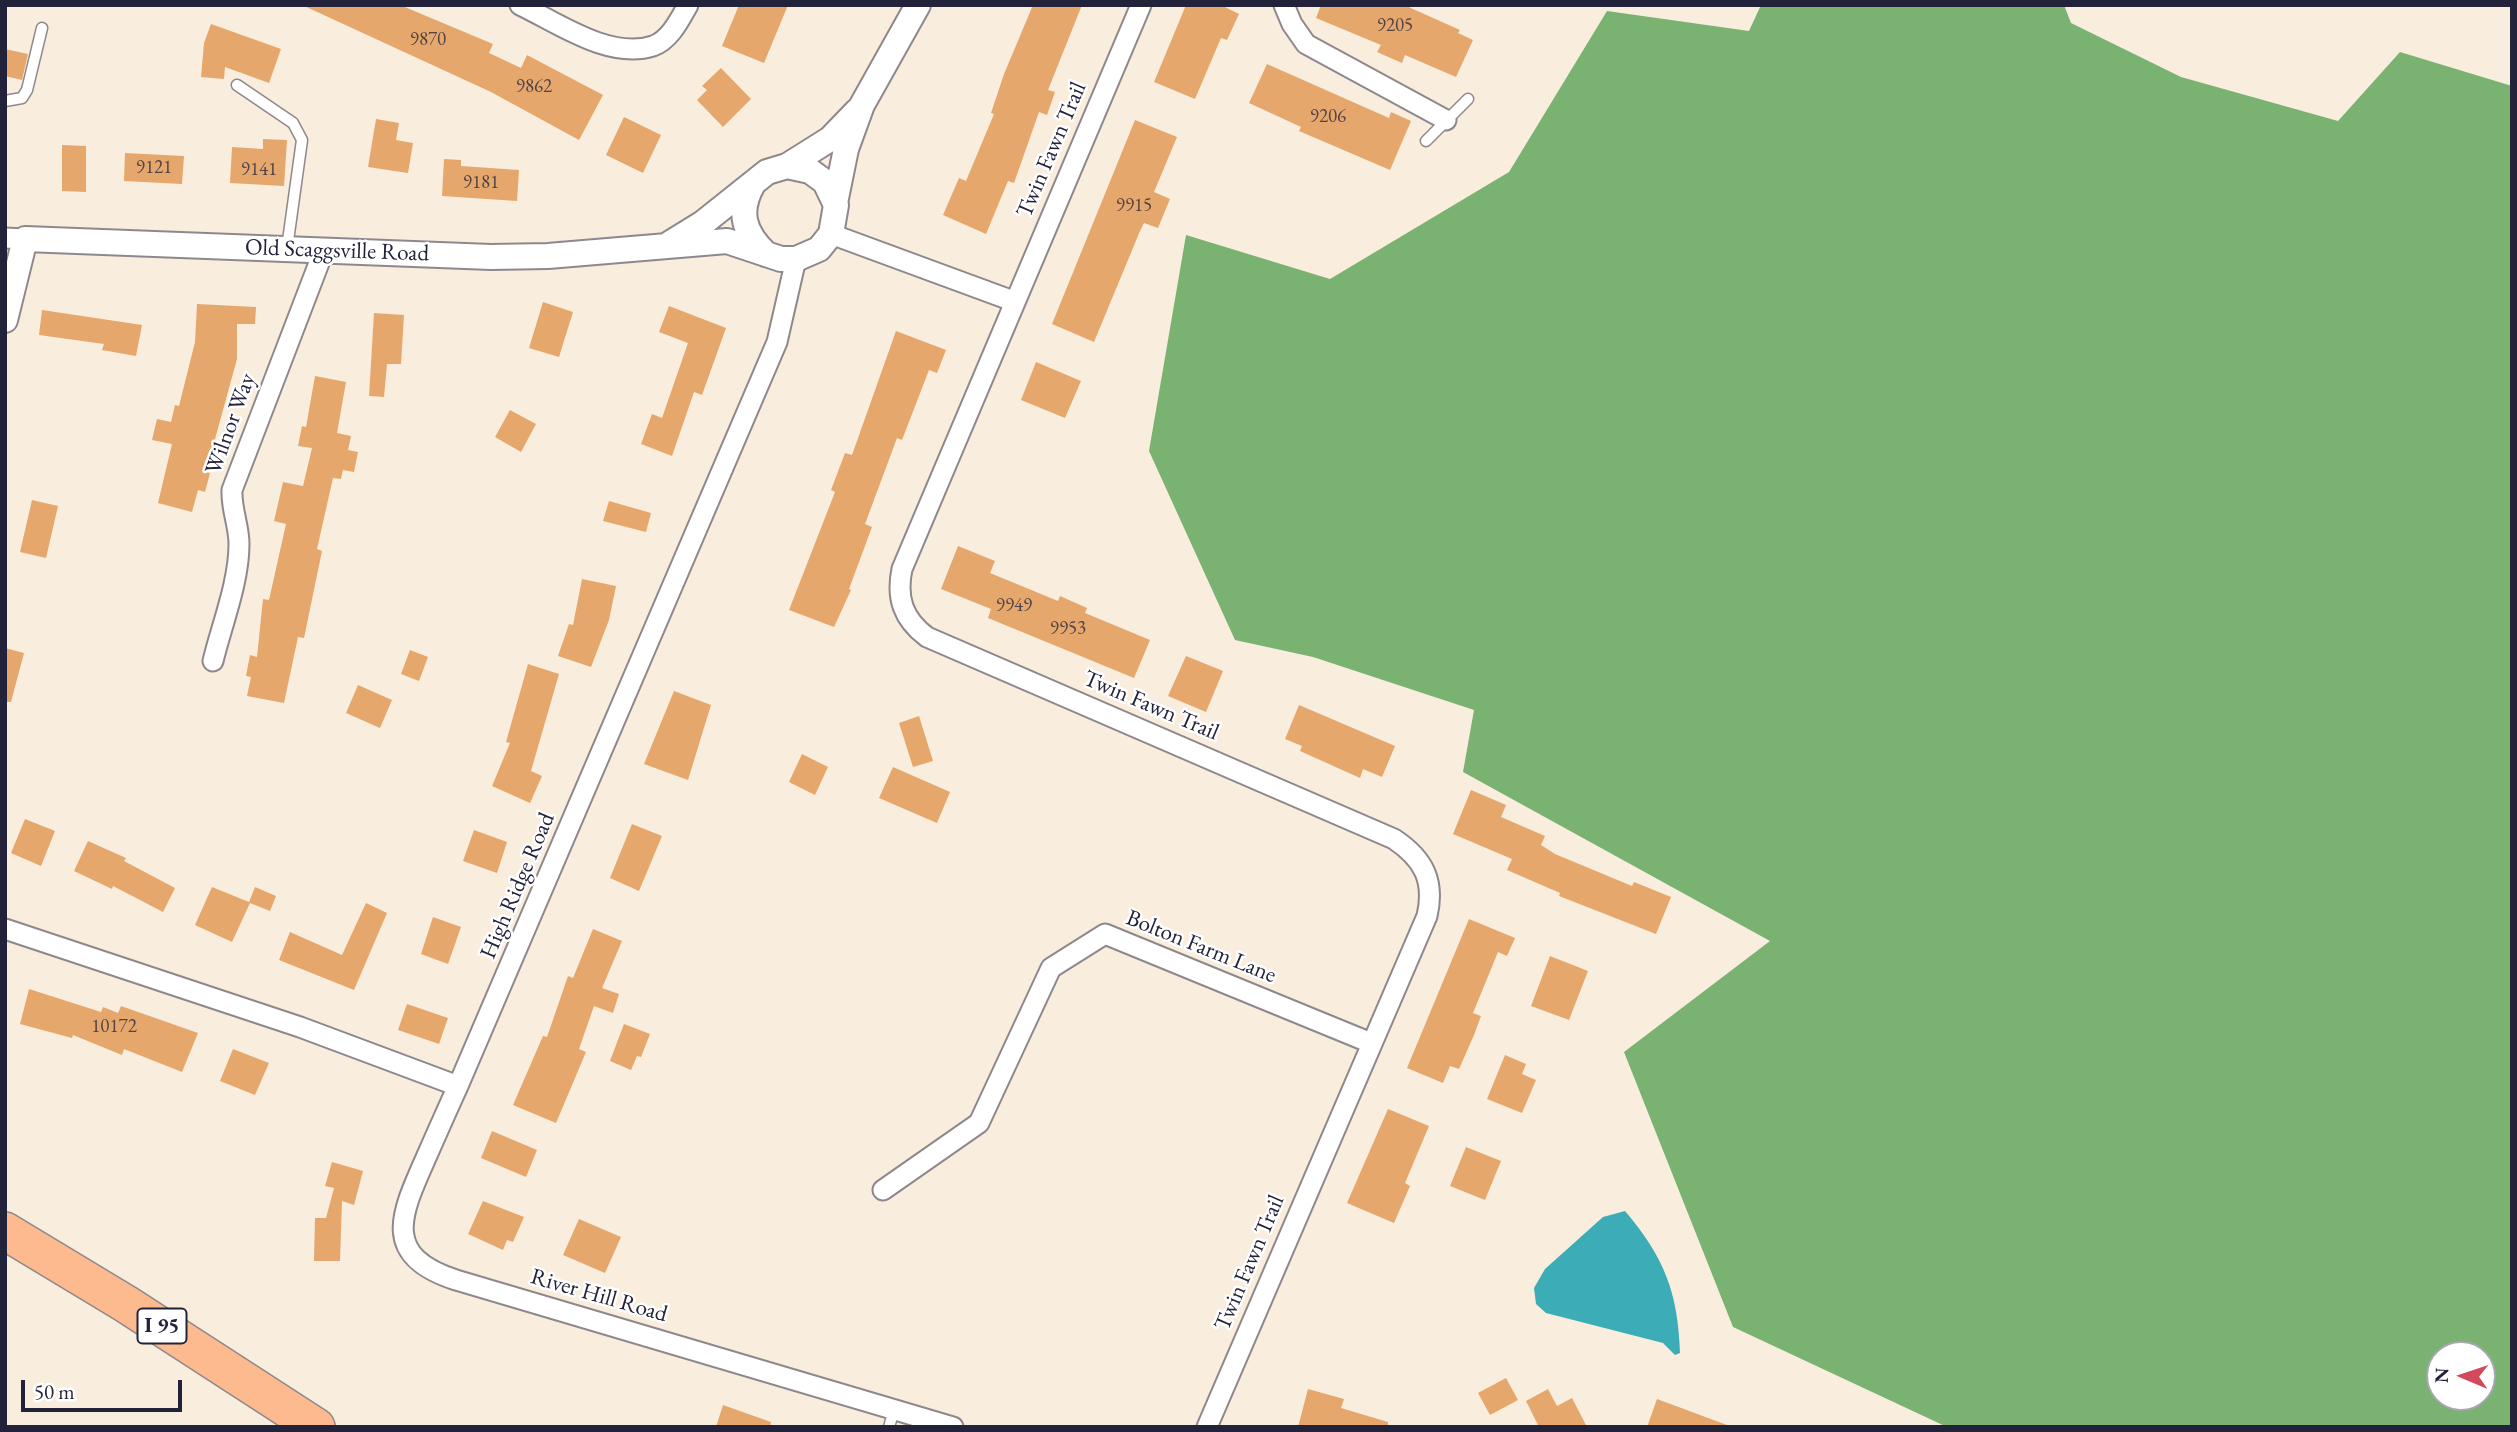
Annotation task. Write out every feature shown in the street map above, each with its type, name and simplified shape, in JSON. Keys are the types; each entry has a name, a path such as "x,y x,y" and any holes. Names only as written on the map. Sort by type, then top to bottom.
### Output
{"highway":[{"name":"I 95","path":"5,1231 137,1311 316,1427"}],"street":[{"path":"520,5 606,46 632,49 655,45 675,28 688,5"},
{"path":"862,105 830,139 787,166 767,172 754,182 746,196 744,222 751,239 766,254 781,259 796,259 819,249 831,234 836,218 835,203 846,149 862,105 918,5"},
{"name":"Twin Fawn Trail","path":"1141,5 1013,301 902,569 899,585 905,615 914,627 927,637 1394,839 1408,848 1427,872 1430,901 1427,916 1207,1427"},
{"path":"1284,5 1292,24 1306,44 1447,120"},
{"path":"787,166 810,171 825,182 835,203"},
{"name":"Old Scaggsville Road","path":"669,244 703,223 754,182"},
{"path":"831,234 1013,301"},
{"path":"5,320 15,239"},
{"name":"Old Scaggsville Road","path":"15,239 502,257 727,242 766,254"},
{"name":"Wilnor Way","path":"213,661 237,562 239,542 231,506 232,490 324,250"},
{"name":"High Ridge Road","path":"458,1086 777,342 796,259"},
{"path":"5,929 300,1027 458,1086"},
{"name":"Bolton Farm Lane","path":"883,1190 979,1123 1051,968 1105,934 1371,1043"},
{"name":"River Hill Road","path":"458,1086 405,1205 402,1230 407,1249 421,1264 435,1273 456,1280 892,1418 953,1427"}],"lane":[{"path":"5,101 22,98 27,90 42,28"},
{"path":"237,85 293,123 302,141 286,248"},
{"path":"1426,141 1468,99"}],"green space":[{"path":"1761,5 2064,5 2071,23 2181,77 2338,121 2400,52 2512,86 2512,1427 1947,1427 1733,1327 1624,1052 1770,941 1463,772 1474,710 1313,657 1235,640 1149,451 1186,235 1330,279 1509,172 1607,11 1749,31"}],"water":[{"path":"1625,1211 1650,1244 1672,1293 1679,1331 1680,1353 1675,1355 1663,1343 1546,1313 1536,1304 1534,1288 1545,1269 1603,1217"}],"building":[{"path":"302,5 400,5 493,44 489,53 521,68 527,55 603,95 579,140 491,92"},
{"path":"739,5 788,5 764,63 722,46"},
{"path":"1033,5 1082,5 1048,90 1055,92 1047,115 1039,112 1014,183 1008,181 986,234 943,215 959,178 966,181 994,114 991,113 1004,74"},
{"path":"1186,5 1221,5 1239,14 1227,40 1221,38 1195,99 1154,82"},
{"path":"1321,5 1404,5 1460,30 1458,33 1473,40 1456,77 1405,55 1402,63 1377,52 1381,45 1316,18"},
{"path":"211,24 281,49 269,83 225,67 224,79 201,77 204,43"},
{"path":"5,49 28,54 22,80 5,76"},
{"path":"1267,64 1389,118 1391,112 1411,121 1390,170 1299,131 1301,127 1249,103"},
{"path":"721,68 751,99 723,127 697,100 707,90 702,86"},
{"path":"624,117 661,135 643,173 606,155"},
{"path":"376,119 399,123 396,140 413,143 408,173 368,167"},
{"path":"1135,120 1177,137 1154,192 1170,199 1158,228 1144,223 1094,342 1052,324"},
{"path":"263,139 287,140 284,186 230,183 232,147 263,149"},
{"path":"62,145 86,146 86,192 62,191"},
{"path":"125,153 184,156 182,184 124,181"},
{"path":"444,159 461,160 461,166 519,170 517,201 442,196"},
{"path":"543,302 573,312 559,357 529,348"},
{"path":"197,304 256,307 255,324 237,324 237,359 206,472 210,473 205,492 198,490 192,512 158,503 172,444 152,440 157,419 171,422 175,405 179,406 195,342"},
{"path":"669,306 726,328 702,395 694,392 672,456 641,444 652,414 662,418 688,343 659,332"},
{"path":"42,310 142,325 136,356 102,350 104,344 39,335"},
{"path":"374,313 404,315 401,364 387,364 384,397 369,396"},
{"path":"896,331 946,350 937,373 929,370 902,440 897,438 865,524 872,527 849,589 851,590 834,627 789,610 835,492 831,490 845,453 852,455"},
{"path":"1036,362 1081,381 1065,418 1021,400"},
{"path":"315,376 346,382 337,433 351,436 348,450 358,452 354,472 343,470 341,479 333,478 317,549 322,551 304,638 298,637 284,703 247,696 251,677 246,676 250,655 257,657 263,599 269,600 286,524 274,521 283,482 303,486 312,448 298,446 302,426 306,427"},
{"path":"510,410 536,424 521,452 495,437"},
{"path":"32,500 58,506 46,558 20,552"},
{"path":"609,501 651,513 646,532 603,521"},
{"path":"958,546 995,561 990,573 1058,601 1060,596 1087,608 1085,613 1150,640 1134,678 988,618 991,609 941,589"},
{"path":"582,579 616,586 609,620 591,667 558,656 569,624 573,625"},
{"path":"5,648 24,653 11,702 5,702"},
{"path":"410,650 428,657 419,681 401,674"},
{"path":"1186,656 1223,671 1206,712 1168,696"},
{"path":"528,664 559,674 531,771 542,776 530,803 492,786 510,743 506,742"},
{"path":"358,685 392,700 380,728 346,713"},
{"path":"674,691 711,705 688,780 644,764"},
{"path":"1299,705 1395,746 1382,777 1363,769 1360,778 1300,751 1302,746 1285,739"},
{"path":"919,716 933,761 913,767 899,723"},
{"path":"802,754 828,767 815,795 789,782"},
{"path":"893,767 950,792 937,823 879,798"},
{"path":"1471,790 1506,805 1501,817 1545,836 1541,845 1555,854 1632,886 1634,882 1671,897 1656,934 1559,896 1560,893 1507,870 1512,859 1453,834"},
{"path":"25,819 55,831 41,866 11,853"},
{"path":"632,824 662,836 639,891 610,878"},
{"path":"474,830 507,842 497,873 463,861"},
{"path":"88,841 126,858 124,861 175,888 163,912 113,886 112,889 74,871"},
{"path":"212,887 249,902 255,887 276,896 270,911 250,903 232,942 195,925"},
{"path":"366,903 387,913 354,990 279,960 290,932 342,955"},
{"path":"433,917 461,927 448,964 421,954"},
{"path":"1469,919 1515,938 1507,956 1498,952 1473,1013 1481,1016 1474,1035 1459,1069 1450,1066 1443,1083 1407,1068"},
{"path":"593,929 622,941 602,988 619,994 613,1013 594,1006 579,1049 586,1052 556,1123 513,1105 543,1036 547,1037 568,976 573,978"},
{"path":"1550,956 1588,971 1569,1020 1531,1006"},
{"path":"29,989 101,1012 103,1007 118,1013 121,1006 198,1033 182,1072 124,1049 122,1055 73,1035 72,1038 20,1024"},
{"path":"407,1004 448,1018 439,1044 398,1030"},
{"path":"624,1024 650,1034 641,1057 637,1056 631,1070 610,1061"},
{"path":"233,1049 269,1063 255,1095 220,1081"},
{"path":"1505,1055 1526,1064 1522,1074 1536,1080 1522,1113 1487,1099"},
{"path":"1388,1109 1429,1126 1405,1183 1410,1186 1394,1223 1347,1203"},
{"path":"492,1131 537,1150 526,1177 481,1158"},
{"path":"1466,1147 1501,1161 1485,1200 1450,1186"},
{"path":"332,1162 363,1171 354,1205 342,1201 340,1261 314,1261 315,1218 326,1218 334,1188 325,1186"},
{"path":"483,1201 524,1217 513,1242 507,1240 503,1250 468,1234"},
{"path":"579,1219 621,1237 605,1273 563,1255"},
{"path":"1506,1378 1518,1400 1490,1415 1478,1393"},
{"path":"1308,1389 1344,1399 1341,1408 1388,1422 1388,1427 1298,1427"},
{"path":"1548,1389 1557,1406 1572,1398 1587,1427 1539,1427 1526,1401"},
{"path":"1657,1399 1727,1425 1727,1427 1647,1427"},
{"path":"723,1405 771,1422 770,1427 716,1427"}]}
